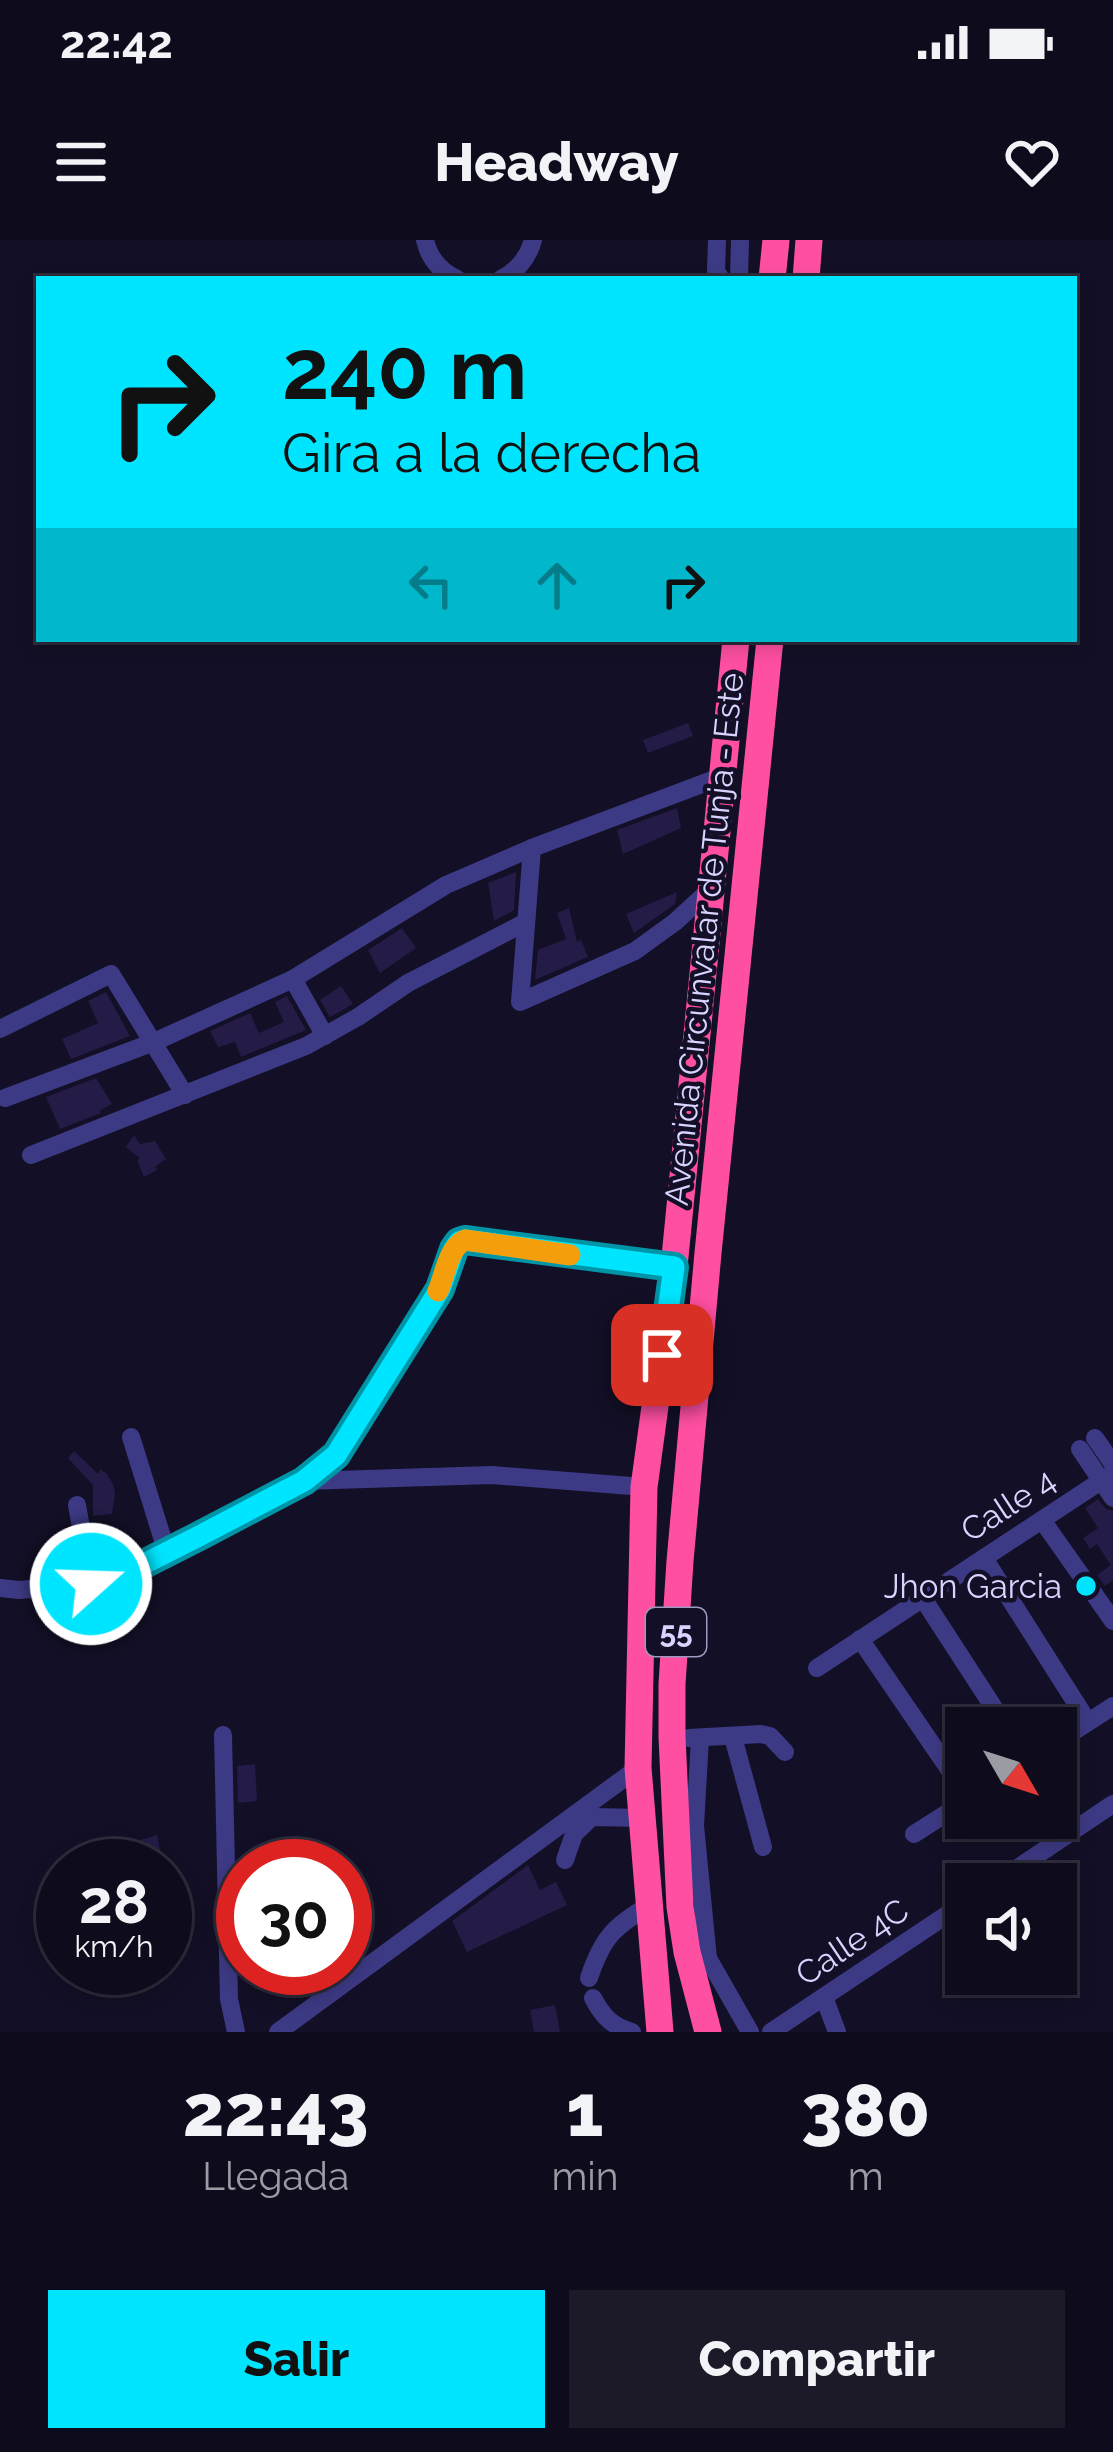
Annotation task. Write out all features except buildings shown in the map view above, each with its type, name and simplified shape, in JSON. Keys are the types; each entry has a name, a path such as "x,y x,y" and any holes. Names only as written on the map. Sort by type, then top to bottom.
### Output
{"highway":[{"path":"772,276 776,240"},
{"path":"806,276 809,240"},
{"name":"Avenida Circunvalar de Tunja - Este","path":"660,2032 638,1768 644,1487 674,1267 736,642"},
{"name":"Avenida Circunvalar de Tunja - Este","path":"708,2032 680,1907 686,1738 672,1684 708,1252 770,642"}],"street":[{"path":"507,276 524,261 533,240"},
{"path":"718,240 719,276"},
{"path":"739,276 740,240"},
{"path":"427,252 450,276"},
{"path":"5,1098 154,1042 293,979 446,885 723,776"},
{"path":"532,848 520,1002 635,951 711,889"},
{"path":"32,1155 325,1036 408,983 526,922"},
{"path":"0,1028 111,974 185,1095"},
{"path":"293,979 325,1036"},
{"path":"0,1588 91,1584 130,1571 304,1481 336,1455 440,1289 459,1242 674,1267"},
{"path":"131,1437 167,1553"},
{"path":"1087,1443 1109,1472 1113,1498"},
{"name":"Calle 4","path":"817,1668 1109,1472"},
{"path":"304,1481 492,1475 644,1487"},
{"path":"77,1505 91,1584"},
{"path":"1042,1520 1113,1622"},
{"path":"984,1558 1088,1722"},
{"path":"922,1597 993,1707"},
{"path":"860,1639 945,1766"},
{"path":"1077,1729 1113,1706"},
{"path":"224,1735 230,1999 236,2032"},
{"path":"708,1959 686,1738 770,1736 785,1752"},
{"path":"733,1737 763,1847"},
{"path":"278,2032 638,1768"},
{"path":"1025,1863 1113,1804"},
{"path":"914,1834 945,1812"},
{"path":"565,1860 574,1834 592,1816 641,1818"},
{"path":"589,1978 598,1951 617,1925 651,1904"},
{"path":"680,1907 750,2032"},
{"name":"Calle 4C","path":"771,2032 945,1916"},
{"path":"824,1997 837,2032"},
{"path":"593,1998 601,2014 616,2027 632,2032"}],"slow traffic":[{"path":"438,1291 454,1249 465,1240 570,1255"}],"place":[{"name":"Jhon Garcia","path":"1086,1586"}],"route":[{"path":"91,1584 130,1571 304,1481 336,1455 440,1289 459,1242 674,1267 662,1355"}]}
